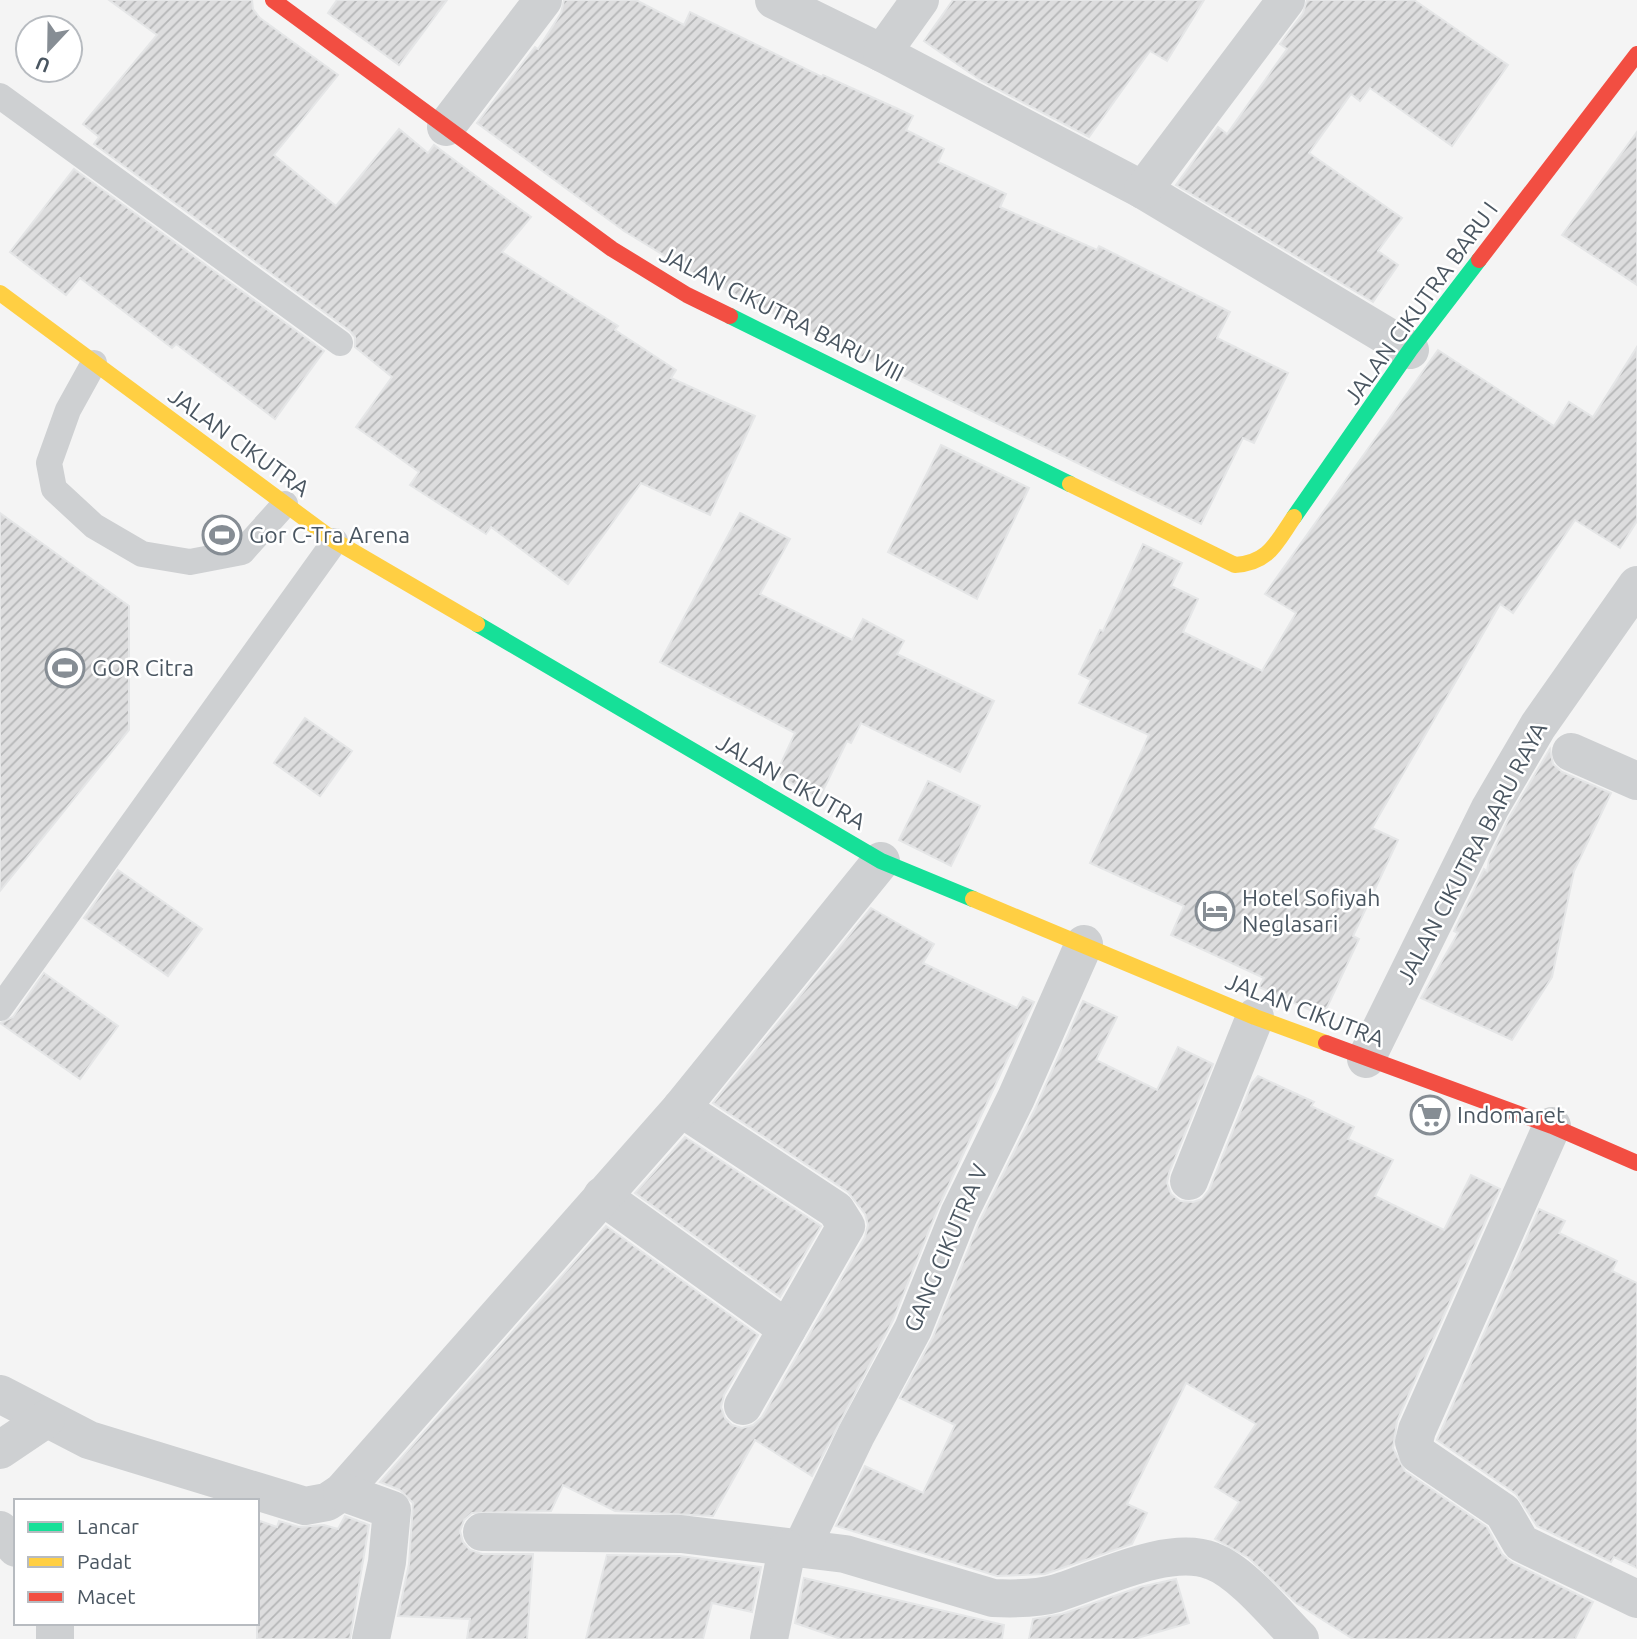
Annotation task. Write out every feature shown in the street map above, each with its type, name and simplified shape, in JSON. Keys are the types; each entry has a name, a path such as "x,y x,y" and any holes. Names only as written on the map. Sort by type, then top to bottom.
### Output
{"main road":[{"name":"JALAN CIKUTRA BARU VIII","path":"273,0 612,249 687,295 1235,565"},
{"name":"JALAN CIKUTRA BARU I","path":"1235,565 1255,564 1270,552 1410,350 1637,54"},
{"name":"JALAN CIKUTRA","path":"0,293 335,541 881,861 1255,1017 1552,1126 1637,1163"}],"street":[{"path":"446,127 543,0"},
{"path":"774,0 1143,190 1410,350"},
{"path":"881,53 920,0"},
{"path":"1143,190 1286,0"},
{"name":"JALAN CIKUTRA BARU RAYA","path":"1366,1059 1490,808 1538,726 1637,585"},
{"path":"1571,752 1637,782"},
{"path":"0,1394 89,1440 305,1506 327,1502 342,1492 681,1108 881,861"},
{"name":"GANG CIKUTRA V","path":"769,1639 794,1549 913,1329 959,1213 1016,1098 1084,944"},
{"path":"1189,1181 1255,1017"},
{"path":"681,1108 836,1210 845,1220 846,1226 743,1406"},
{"path":"1552,1126 1414,1442 1418,1454 1503,1512 1521,1543 1637,1599"},
{"path":"602,1196 786,1329"},
{"path":"0,1450 46,1419"},
{"path":"342,1492 392,1510 387,1562 371,1639"},
{"path":"0,1530 14,1546"},
{"path":"482,1532 681,1534 845,1554 993,1598 1015,1599 1054,1594 1150,1561 1188,1558 1212,1560 1233,1574 1300,1639"}],"lane":[{"path":"0,96 340,343"},
{"path":"94,363 68,410 49,463 54,489 94,526 142,554 190,562 242,552 285,505"},
{"path":"0,1008 335,541"}],"building":[{"path":"109,0 252,0 253,9 260,18 338,75 274,155 336,206 399,129 428,153 434,145 531,217 502,252 618,326 615,330 676,370 671,378 755,416 710,515 641,483 568,584 491,527 486,534 410,485 419,472 356,427 392,377 355,347 355,337 350,331 94,144 99,137 83,124 157,35"},
{"path":"337,0 447,0 399,65 328,13"},
{"path":"564,0 636,0 684,25 690,12 822,77 823,75 896,108 913,116 906,130 944,149 938,162 1006,194 1000,207 1097,250 1099,246 1230,312 1217,338 1288,373 1254,443 1243,438 1201,524 698,276 624,231 477,123 535,47 538,49 561,13"},
{"path":"953,0 1204,0 1167,61 1150,51 1089,137 980,80 924,41"},
{"path":"1307,0 1414,0 1508,65 1452,146 1370,88 1360,101 1351,94 1309,153 1402,218 1378,251 1398,265 1373,302 1176,185 1218,127 1227,134 1287,49 1280,44 1303,13"},
{"path":"1637,132 1637,285 1562,235"},
{"path":"74,169 324,351 275,419 176,344 172,348 80,278 66,295 10,252"},
{"path":"1637,347 1637,521 1620,548 1575,520 1513,613 1500,604 1372,828 1398,840 1353,936 1359,939 1323,1016 1259,987 1264,978 1171,935 1184,906 1090,863 1149,735 1079,703 1091,680 1079,674 1100,630 1103,631 1143,544 1182,563 1171,586 1198,599 1183,632 1262,671 1296,613 1265,594 1438,350 1554,426 1569,402 1593,417"},
{"path":"941,445 1029,488 977,599 888,552"},
{"name":"GOR Citra","path":"0,513 129,606 129,730 0,891"},
{"path":"740,513 790,539 760,594 852,640 863,619 904,641 897,654 994,701 960,772 861,723 851,743 847,741 819,799 776,774 795,733 660,662"},
{"path":"305,718 352,751 320,796 274,763"},
{"path":"1550,749 1553,764 1562,772 1611,793 1574,871 1552,977 1512,1040 1421,998 1458,933 1454,931 1484,869 1487,871 1489,860 1509,818"},
{"path":"928,781 980,806 951,866 899,840"},
{"path":"118,870 202,929 168,976 84,918"},
{"path":"871,908 934,944 923,963 1017,1008 1023,997 1034,1002 939,1206 893,1320 812,1476 755,1440 713,1516 615,1511 563,1485 551,1511 472,1513 464,1520 460,1531 463,1542 470,1550 482,1554 533,1554 527,1639 467,1639 470,1619 398,1616 409,1564 413,1503 400,1490 380,1482 606,1226 758,1335 724,1395 721,1407 725,1418 732,1425 742,1428 753,1425 762,1417 865,1237 868,1225 865,1214 848,1192 713,1103"},
{"path":"44,973 118,1026 80,1079 0,1023 13,1017"},
{"path":"1083,1001 1117,1017 1096,1060 1157,1090 1178,1047 1213,1064 1169,1173 1167,1183 1171,1194 1180,1201 1193,1202 1202,1199 1209,1190 1252,1083 1258,1076 1314,1102 1311,1106 1354,1127 1348,1139 1393,1160 1375,1196 1444,1230 1471,1175 1500,1189 1397,1421 1393,1448 1405,1471 1487,1527 1502,1554 1511,1562 1593,1602 1575,1639 1353,1639 1296,1603 1249,1558 1215,1539 1239,1502 1215,1487 1256,1424 1186,1383 1127,1504 1147,1513 1132,1544 1045,1574 997,1576 836,1526 865,1466 923,1493 955,1425 900,1398 933,1337 979,1223 1036,1107"},
{"path":"685,1137 821,1226 780,1297 635,1193"},
{"path":"1539,1209 1565,1221 1559,1233 1617,1261 1612,1271 1637,1283 1637,1568 1614,1557 1611,1562 1537,1526 1516,1494 1437,1440"},
{"path":"345,1516 369,1525 350,1639 257,1639 259,1521 277,1527 279,1521 299,1527 324,1525 338,1529"},
{"path":"607,1555 680,1556 761,1567 752,1612 712,1603 703,1639 586,1639"},
{"path":"804,1578 1004,1625 1002,1639 841,1639 795,1623"},
{"path":"1176,1579 1189,1623 1134,1639 1029,1639 1033,1619 1062,1614 1140,1587"}],"traffic: fast":[{"path":"1294,517 1410,350 1479,260"},
{"path":"730,316 1070,484"},
{"path":"477,624 881,861 973,899"}],"traffic: slow":[{"path":"0,293 335,541 477,624"},
{"path":"1070,484 1235,565 1264,556 1294,517"},
{"path":"973,899 1255,1017 1326,1043"}],"traffic: jam":[{"path":"273,0 612,249 687,295 730,316"},
{"path":"1479,260 1637,54"},
{"path":"1326,1043 1552,1126 1637,1163"}],"place":[{"name":"Gor C-Tra Arena","path":"222,535"},
{"name":"GOR Citra","path":"65,668"},
{"name":"Hotel Sofiyah Neglasari","path":"1215,911"},
{"name":"Indomaret","path":"1430,1115"}]}
